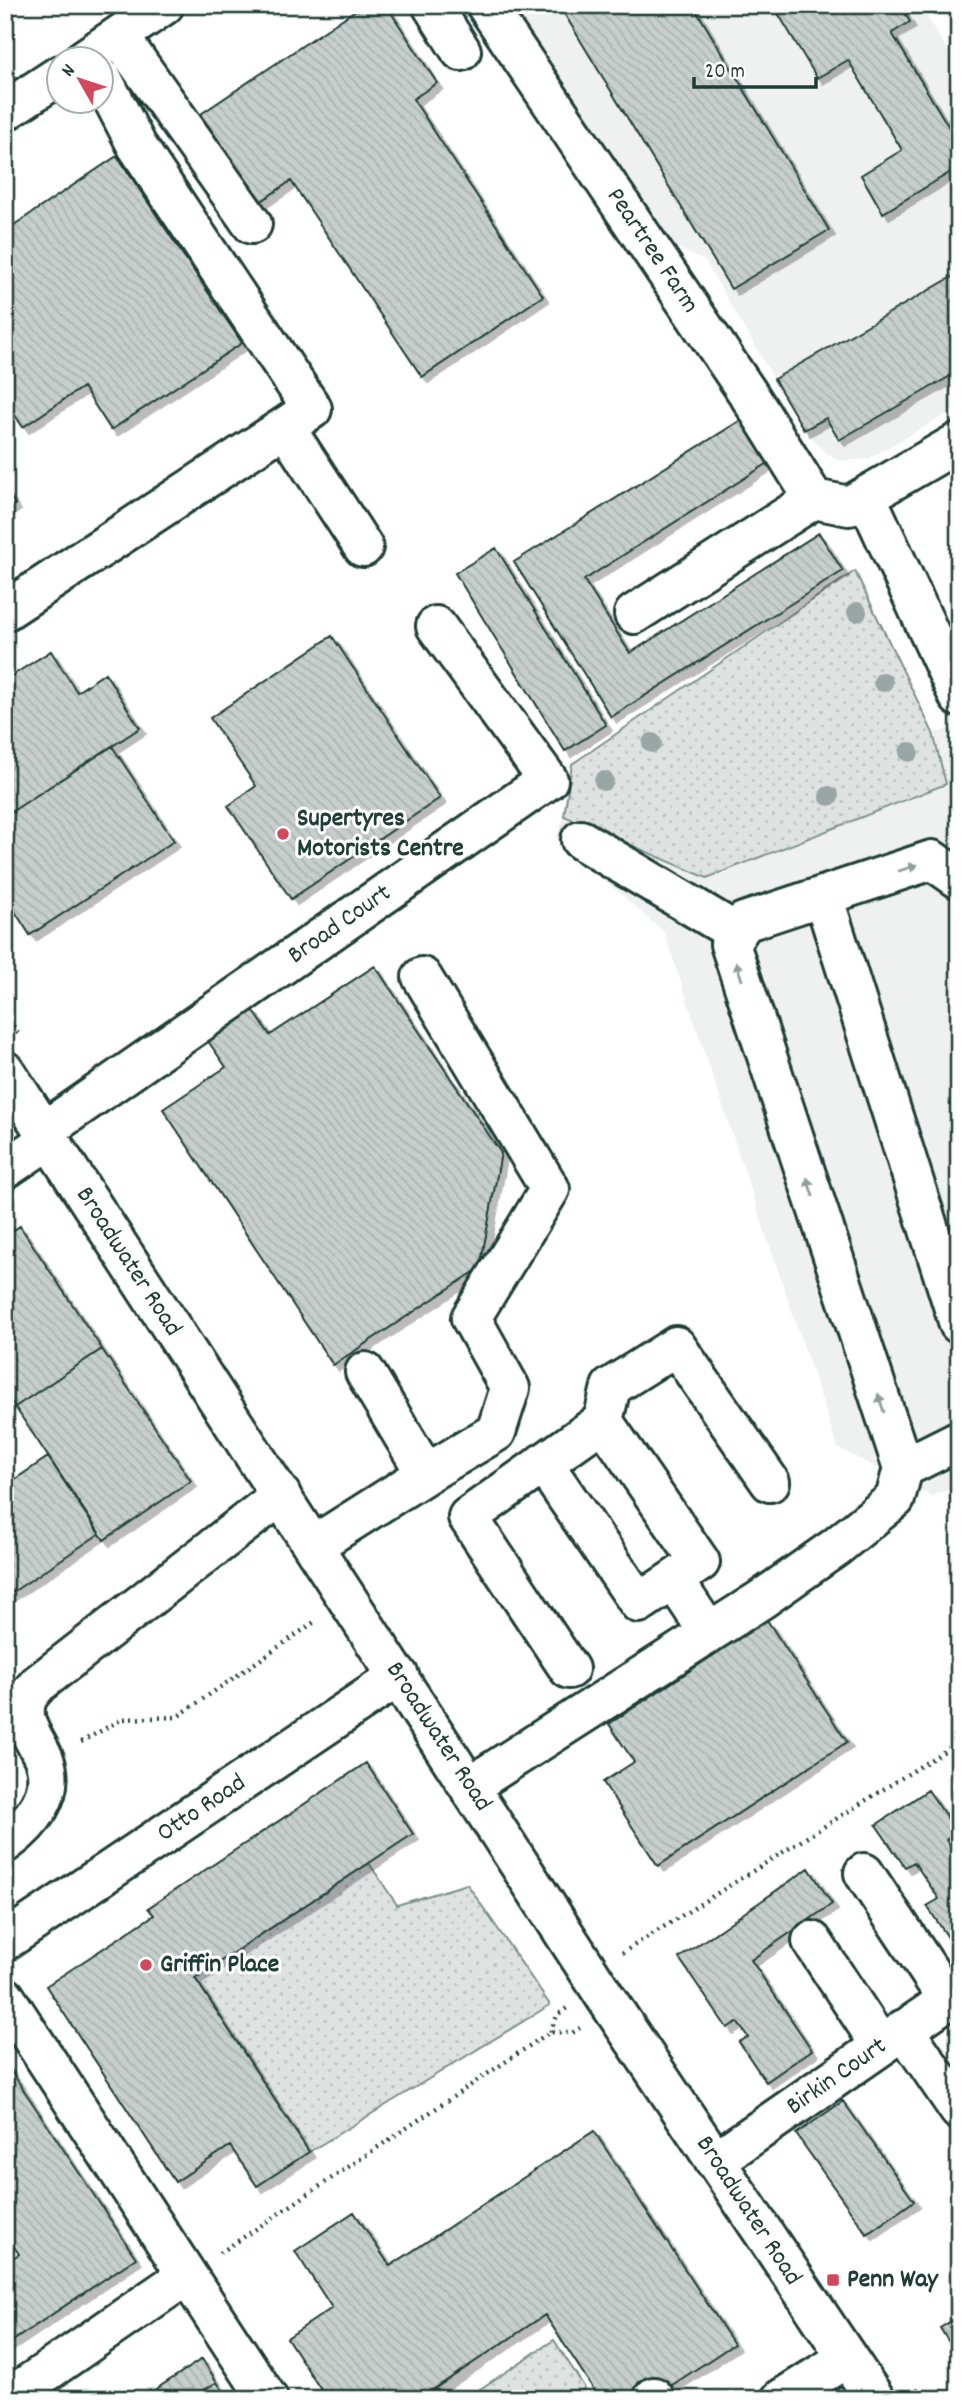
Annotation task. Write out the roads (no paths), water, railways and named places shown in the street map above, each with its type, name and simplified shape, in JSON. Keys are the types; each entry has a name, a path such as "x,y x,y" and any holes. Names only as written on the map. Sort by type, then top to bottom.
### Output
{"street":[{"path":"111,46 164,5"},
{"path":"432,5 461,51"},
{"name":"Peartree Farm","path":"486,5 749,395 814,499"},
{"path":"116,86 253,224"},
{"path":"5,111 46,87"},
{"path":"5,611 312,410 137,146 116,107"},
{"path":"285,427 363,547"},
{"path":"634,614 814,499 849,506 959,442"},
{"path":"866,496 959,697"},
{"name":"Broad Court","path":"46,1136 548,780 436,626"},
{"path":"581,840 737,933"},
{"path":"470,1786 709,1633 836,1547 895,1499 903,1468 730,944 744,922 932,860 955,866"},
{"path":"823,896 959,1324"},
{"path":"314,1545 496,1432 510,1388 471,1318 550,1189 422,977"},
{"name":"Broadwater Road","path":"5,1072 715,2161 845,2359 875,2399"},
{"path":"5,1169 46,1136"},
{"path":"569,1669 468,1517 603,1421 611,1387 676,1346 770,1482"},
{"path":"365,1371 426,1474"},
{"path":"543,1463 639,1603 700,1562 603,1421"},
{"path":"903,1468 959,1440"},
{"path":"5,1843 30,1824 48,1782 45,1761 26,1724 26,1702 38,1684 281,1495"},
{"path":"674,1580 709,1633"},
{"name":"Otto Road","path":"5,1941 399,1676"},
{"path":"864,1873 953,1996"},
{"path":"812,1941 893,2038 959,2110"},
{"name":"Birkin Court","path":"715,2161 953,1996"},
{"path":"5,1997 268,2399"},
{"path":"7,2399 187,2275"},
{"path":"781,2399 845,2359"}],"place":[{"name":"Supertyres Motorists Centre","path":"283,834"},
{"name":"Griffin Place","path":"146,1965"},
{"name":"Penn Way","path":"833,2280"}]}
